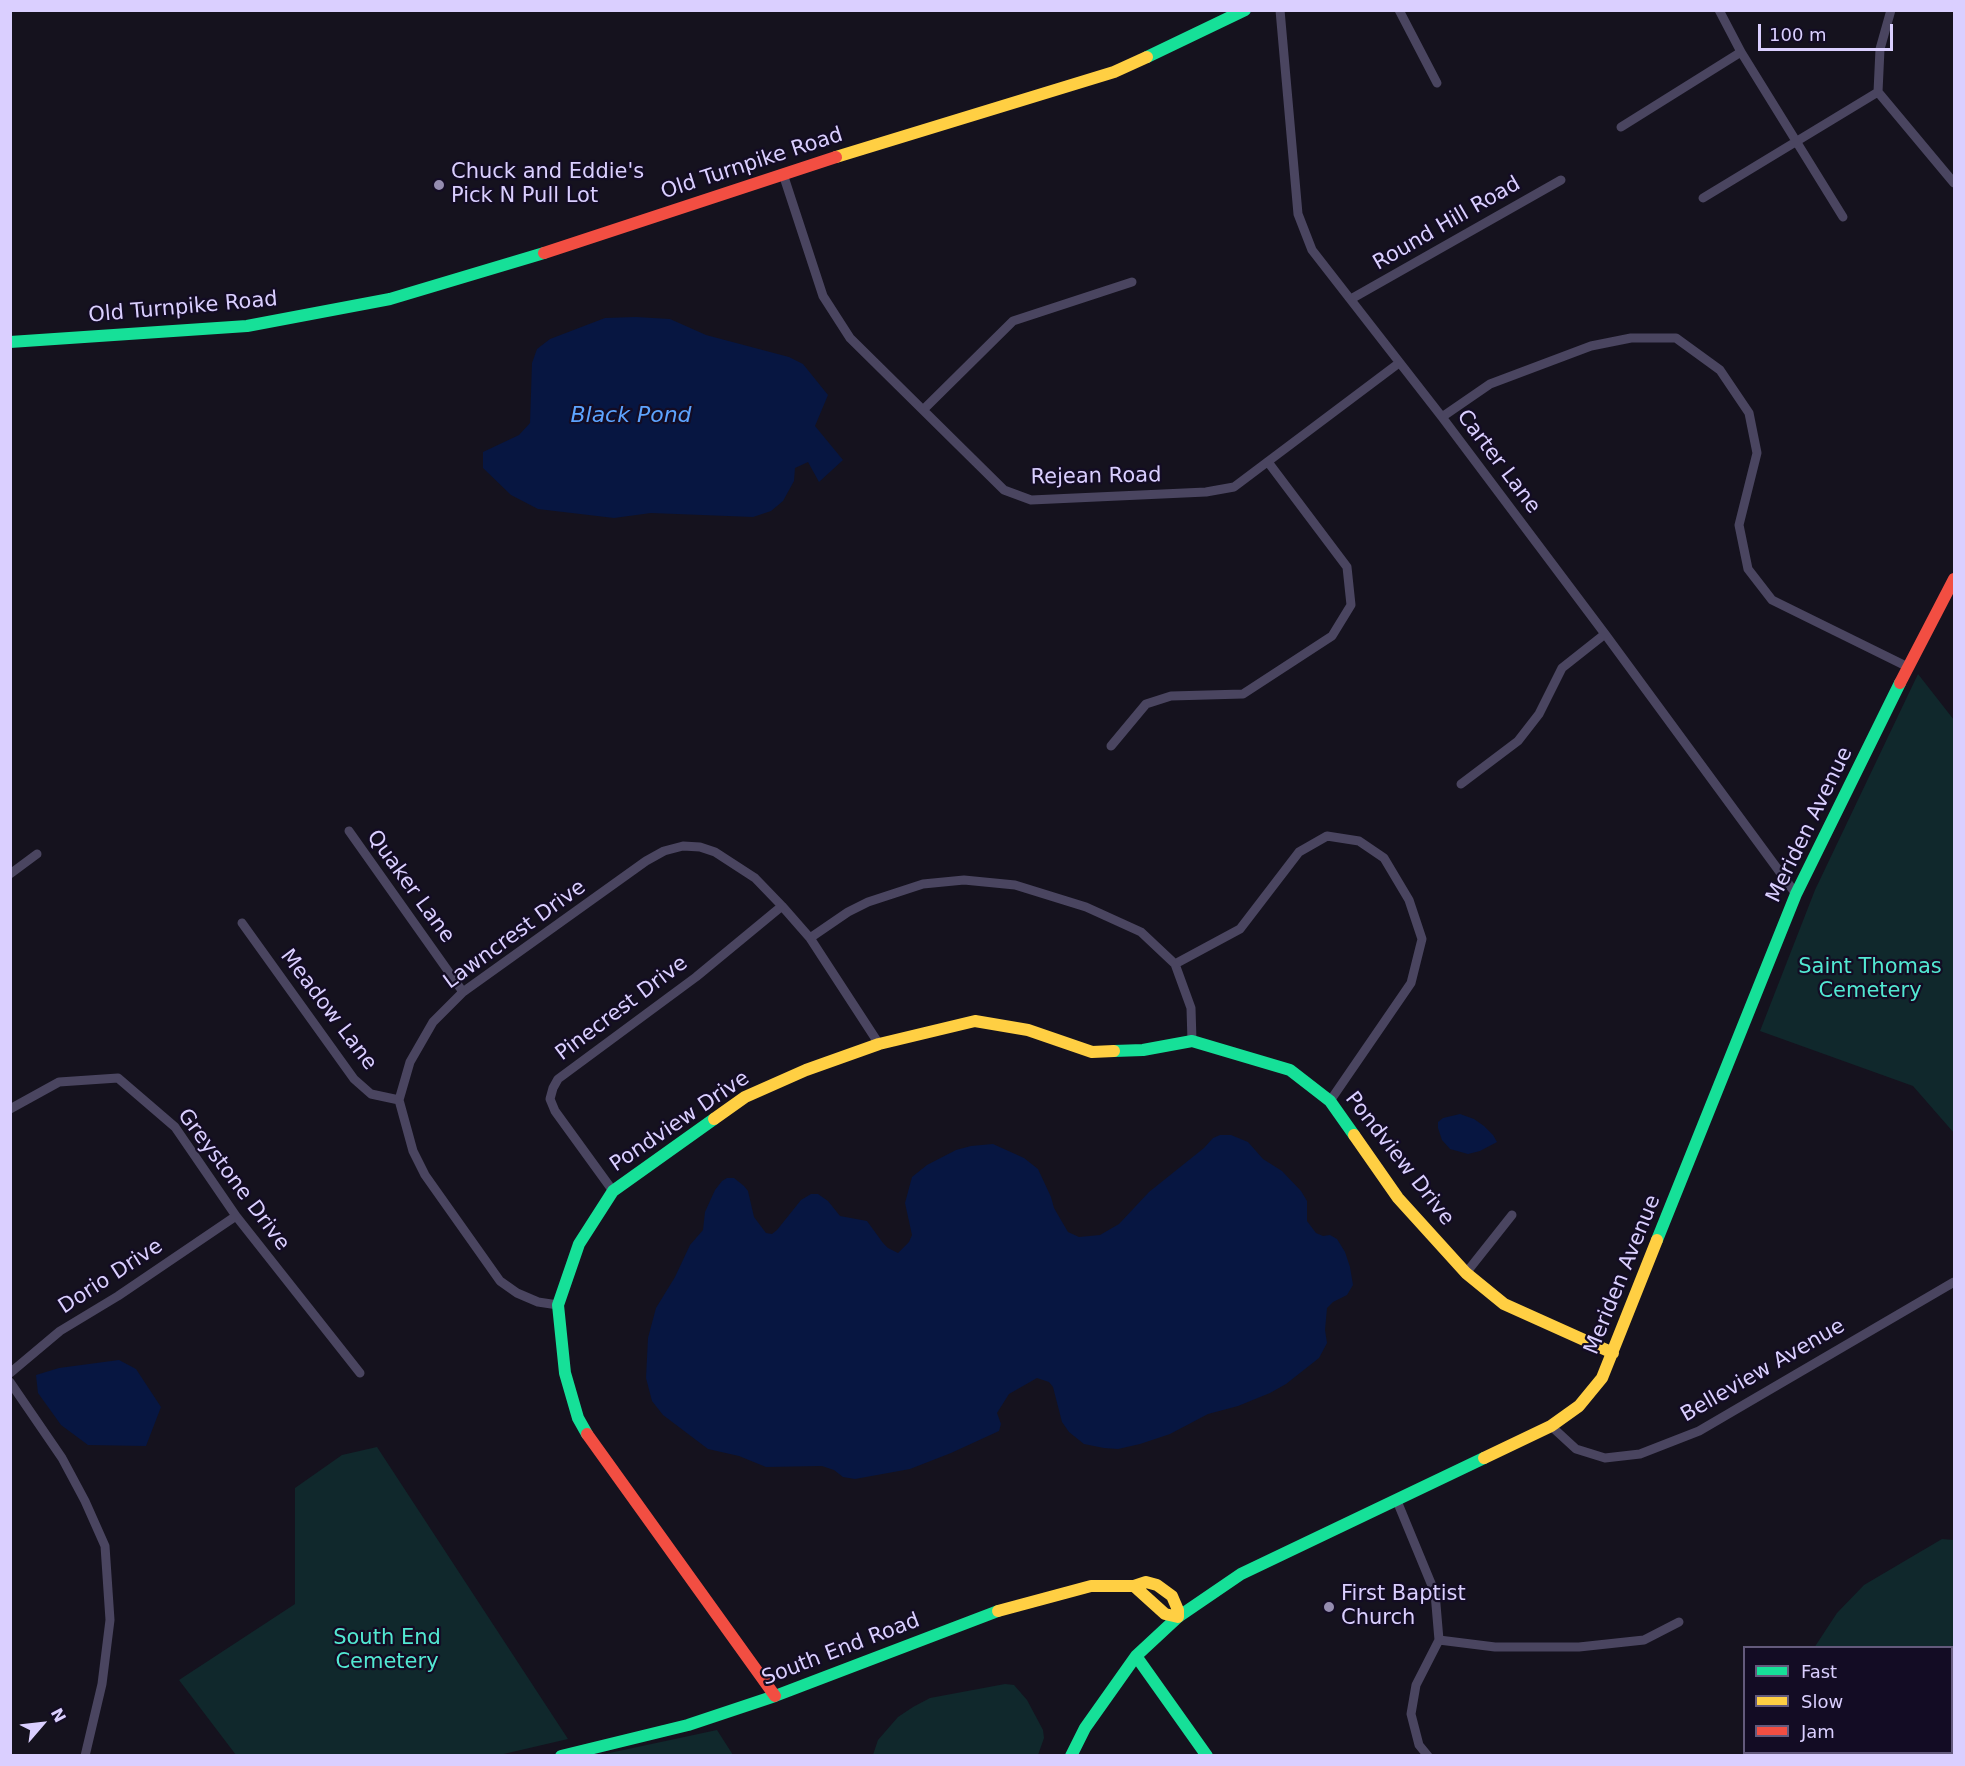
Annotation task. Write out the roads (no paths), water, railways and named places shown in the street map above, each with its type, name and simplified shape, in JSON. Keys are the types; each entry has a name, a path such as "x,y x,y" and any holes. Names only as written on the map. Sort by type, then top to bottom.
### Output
{"main road":[{"name":"Old Turnpike Road","path":"10,342 247,326 390,299 528,258 914,132 1114,72 1182,42 1245,10"},
{"name":"Meriden Avenue","path":"1071,1755 1097,1710 1136,1656 1178,1617 1241,1574 1551,1426 1579,1406 1602,1378 1796,894 1908,666 1954,579"},
{"name":"Pondview Drive","path":"775,1696 594,1445 578,1418 565,1373 558,1305 579,1244 613,1191 745,1097 806,1070 879,1044 975,1021 1028,1030 1092,1052 1143,1050 1192,1041 1290,1070 1330,1101 1398,1198 1466,1274 1504,1304 1613,1353"},
{"name":"South End Road","path":"561,1755 688,1725 775,1696 1008,1607 1091,1586 1134,1586 1146,1582 1166,1590 1176,1604 1178,1617"},
{"path":"1134,1586 1165,1614 1178,1617"},
{"path":"1136,1656 1208,1755"}],"street":[{"name":"Carter Lane","path":"1280,10 1298,214 1312,250 1442,417 1796,894"},
{"path":"1399,10 1437,83"},
{"path":"1719,10 1742,52 1843,217"},
{"path":"1891,10 1880,50 1878,92 1954,183"},
{"path":"1621,127 1742,52"},
{"path":"1704,198 1878,92"},
{"name":"Rejean Road","path":"783,174 823,296 850,338 1004,490 1031,500 1206,492 1234,487 1399,363"},
{"name":"Round Hill Road","path":"1351,300 1561,180"},
{"path":"923,410 1013,321 1132,282"},
{"path":"1442,417 1490,384 1591,346 1631,338 1676,338 1720,370 1749,413 1757,453 1739,525 1748,569 1772,600 1908,666"},
{"path":"1111,746 1146,704 1171,696 1243,694 1332,636 1352,605 1347,567 1268,462"},
{"path":"1461,784 1518,741 1539,714 1562,668 1605,634"},
{"name":"Quaker Lane","path":"349,831 463,992"},
{"path":"1176,964 1240,929 1299,852 1327,836 1359,841 1384,858 1409,900 1422,939 1411,983 1330,1101"},
{"name":"Lawncrest Drive","path":"399,1100 410,1062 433,1022 463,992 646,861 664,851 683,846 700,847 715,852 755,878 810,938 879,1044"},
{"path":"10,874 37,854"},
{"path":"810,938 848,912 881,896 923,884 964,880 1016,885 1086,907 1141,932 1176,964 1191,1008 1192,1041"},
{"name":"Pinecrest Drive","path":"613,1191 555,1111 550,1099 558,1079 696,977 782,906"},
{"name":"Meadow Lane","path":"242,923 354,1079 371,1094 399,1100"},
{"name":"Greystone Drive","path":"10,1109 59,1082 118,1078 175,1127 236,1216 360,1373"},
{"path":"399,1100 413,1151 425,1175 500,1281 517,1293 538,1302 558,1305"},
{"path":"1466,1274 1512,1215"},
{"name":"Dorio Drive","path":"10,1373 60,1331 118,1296 236,1216"},
{"name":"Belleview Avenue","path":"1551,1426 1576,1449 1605,1458 1640,1454 1699,1431 1954,1282"},
{"path":"10,1382 62,1458 105,1546 110,1620 102,1684 85,1755"},
{"path":"1397,1501 1435,1593 1439,1640 1416,1685 1411,1714 1419,1744 1428,1755"},
{"path":"1439,1640 1495,1647 1580,1647 1644,1640 1679,1622"}],"water":[{"name":"Black Pond","path":"605,318 670,319 706,335 789,357 803,364 828,395 815,426 843,460 819,482 808,462 795,468 794,481 783,501 771,511 753,517 651,513 614,518 538,509 511,495 483,468 483,452 519,435 530,423 532,363 537,349 550,339"},
{"path":"1460,1114 1484,1126 1497,1142 1480,1151 1468,1154 1450,1149 1442,1140 1438,1122 1443,1118"},
{"path":"1220,1135 1231,1135 1248,1142 1263,1159 1282,1171 1307,1201 1307,1221 1316,1233 1323,1236 1330,1235 1337,1239 1350,1267 1353,1285 1347,1295 1327,1308 1325,1330 1327,1343 1319,1358 1286,1384 1270,1393 1238,1406 1208,1414 1170,1434 1118,1449 1084,1444 1069,1432 1062,1422 1053,1387 1049,1382 1037,1378 1009,1394 997,1413 1001,1424 999,1431 910,1469 855,1479 843,1477 834,1470 822,1466 766,1467 739,1456 708,1449 663,1415 652,1401 646,1378 648,1338 656,1308 675,1277 690,1245 703,1230 705,1212 715,1190 727,1178 734,1178 748,1191 754,1217 766,1233 772,1234 777,1230 801,1200 811,1194 818,1194 828,1201 840,1216 867,1221 883,1243 898,1253 909,1242 912,1235 905,1203 912,1177 927,1165 956,1150 993,1144 1024,1158 1038,1169 1054,1208 1068,1232 1079,1237 1100,1235 1119,1224 1149,1192 1204,1148 1213,1138"},
{"path":"119,1360 136,1369 161,1407 146,1446 88,1445 61,1425 38,1393 36,1375 59,1368"}],"place":[{"name":"Chuck and Eddie's Pick N Pull Lot","path":"439,185"},
{"name":"First Baptist Church","path":"1329,1607"}],"park label":[{"name":"Saint Thomas Cemetery","path":"1870,980"},
{"name":"South End Cemetery","path":"387,1651"}]}
